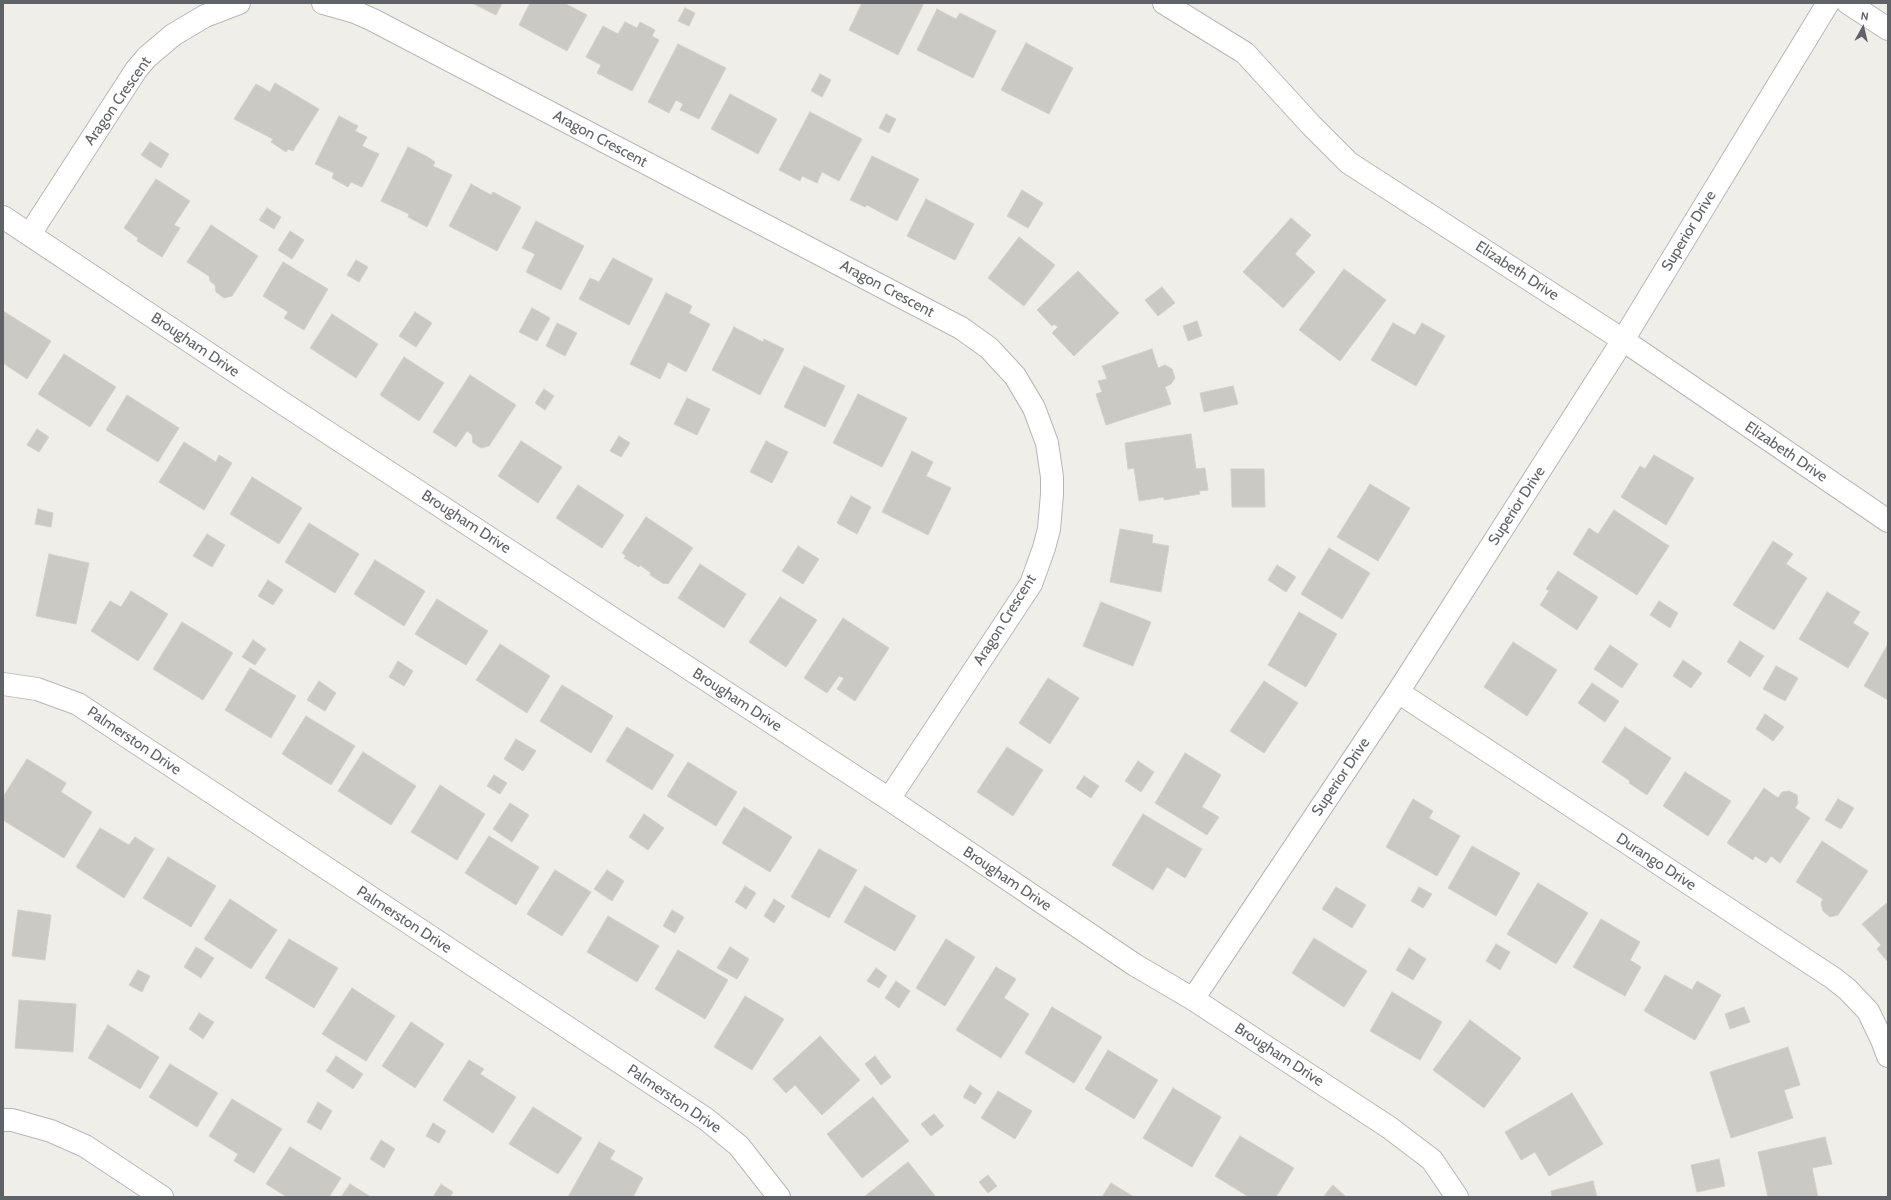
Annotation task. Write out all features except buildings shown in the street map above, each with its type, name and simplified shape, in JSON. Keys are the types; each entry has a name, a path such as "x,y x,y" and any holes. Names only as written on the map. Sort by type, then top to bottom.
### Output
{"street":[{"name":"Aragon Crescent","path":"30,234 136,70 147,57 173,36 204,16 239,3"},
{"name":"Aragon Crescent","path":"323,3 354,12 373,20 961,328 989,348 1015,376 1034,408 1047,443 1052,477 1052,494 1049,529 1044,548 1030,584 889,799"},
{"name":"Elizabeth Drive","path":"1164,3 1245,53 1311,125 1349,162 1623,340 1888,521"},
{"name":"Superior Drive","path":"1192,999 1398,692 1623,340 1828,3"},
{"path":"1848,3 1888,29"},
{"name":"Brougham Drive","path":"3,217 294,410 889,799 1129,961 1192,999 1390,1128 1432,1160 1457,1197"},
{"name":"Palmerston Drive","path":"3,684 37,689 78,704 666,1092 706,1119 739,1146 779,1197"},
{"name":"Durango Drive","path":"1398,692 1847,989 1868,1011 1888,1056"},
{"path":"3,1120 12,1120 52,1131 85,1146 162,1197"}]}
